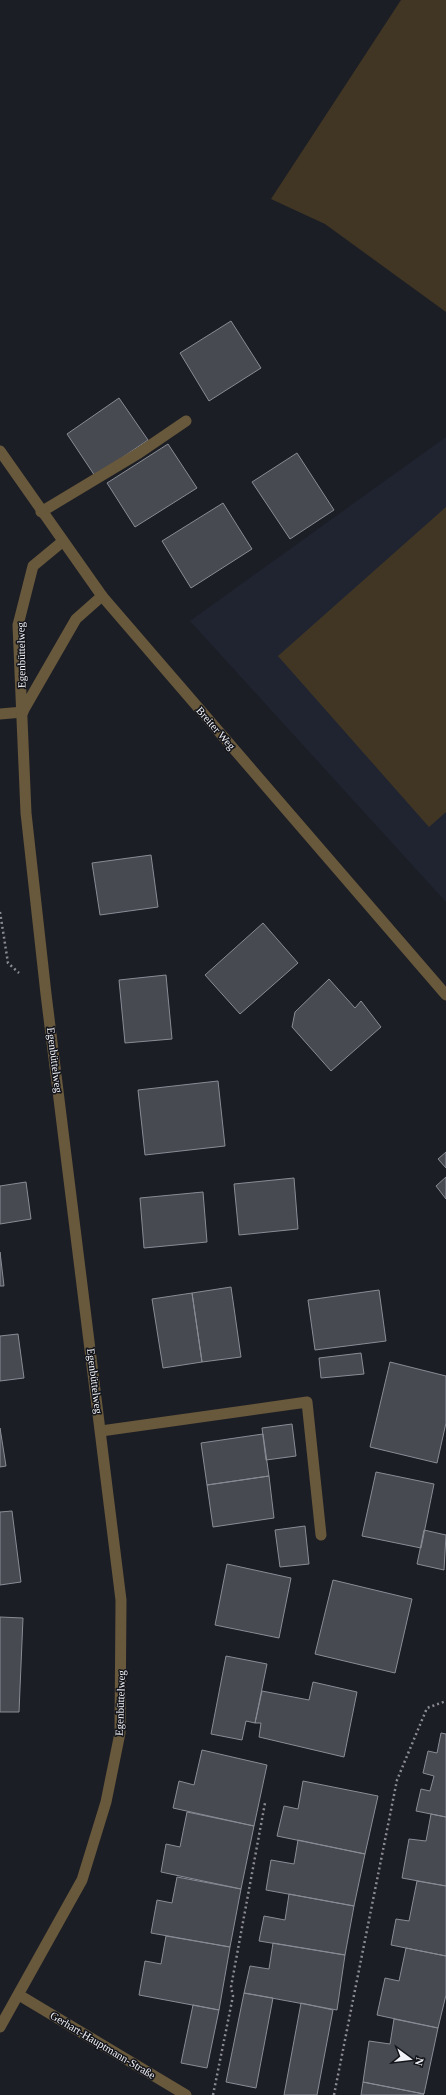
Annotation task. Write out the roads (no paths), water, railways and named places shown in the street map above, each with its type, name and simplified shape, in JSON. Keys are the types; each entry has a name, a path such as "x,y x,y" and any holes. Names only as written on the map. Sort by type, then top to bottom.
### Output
{"street":[{"path":"41,512 139,453 186,420"},
{"name":"Breiter Weg","path":"0,451 62,542 102,596 446,995"},
{"name":"Egenbüttelweg","path":"0,2027 82,1880 106,1802 120,1733 121,1600 46,994 26,813 23,712 18,625 33,566 62,542"},
{"name":"Egenbüttelweg","path":"23,712 76,619 102,596"},
{"path":"0,714 23,712"},
{"path":"101,1431 307,1402 321,1535"},
{"name":"Gerhart-Hauptmann-Straße","path":"19,1995 186,2095"}]}
